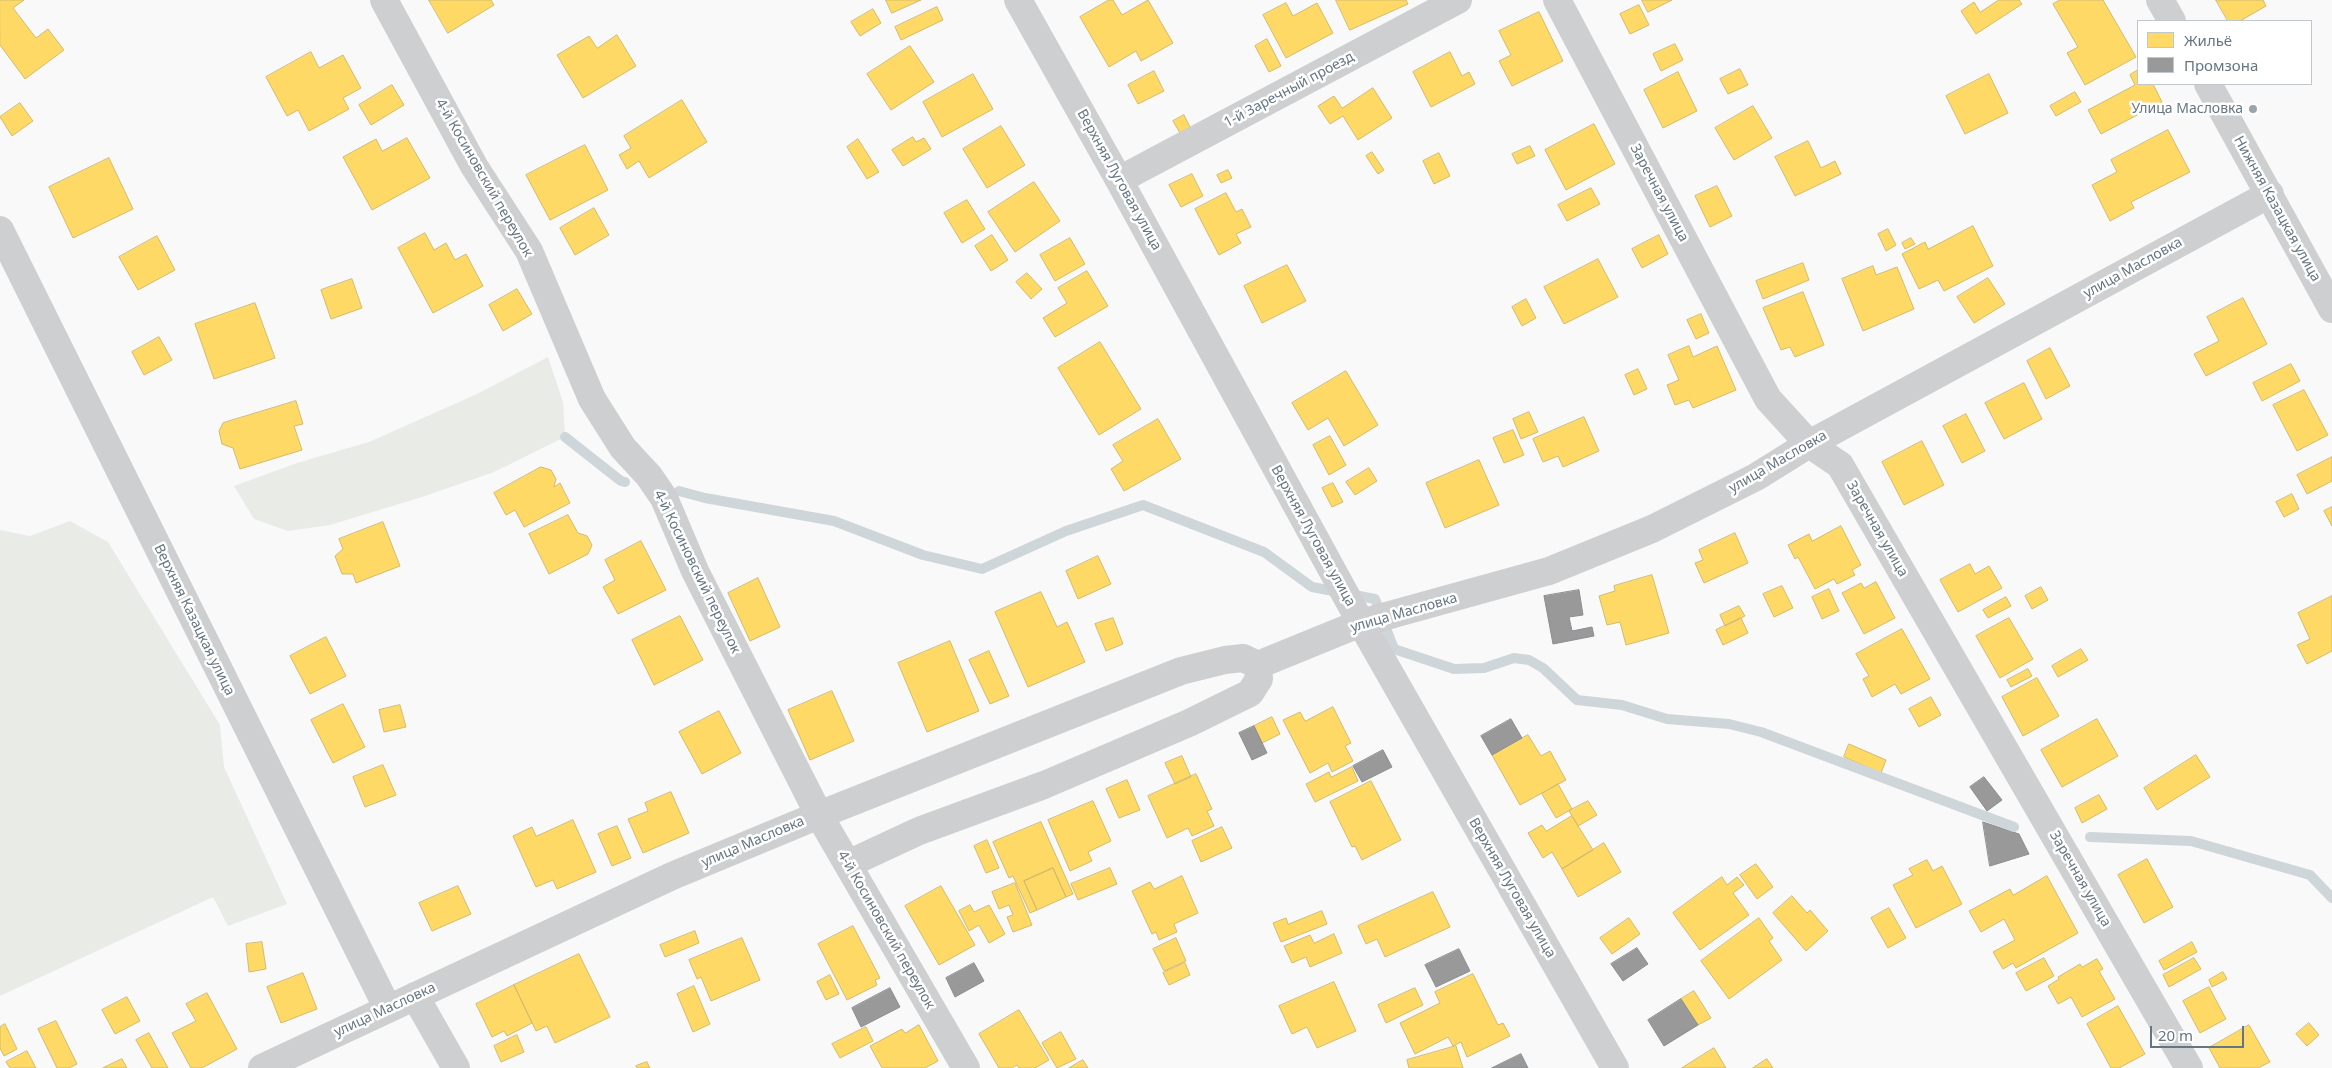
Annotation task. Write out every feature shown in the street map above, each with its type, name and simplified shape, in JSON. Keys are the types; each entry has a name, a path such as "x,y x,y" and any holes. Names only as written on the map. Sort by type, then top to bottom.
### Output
{"street":[{"name":"4-й Косиновский переулок","path":"384,0 474,166 529,251 592,398 623,448 650,476 664,498 695,571 818,815 966,1068"},
{"name":"Верхняя Луговая улица","path":"1018,0 1119,180 1361,623 1615,1068"},
{"name":"1-й Заречный проезд","path":"1119,180 1458,0"},
{"name":"Заречная улица","path":"1557,0 1768,398 1810,444 1840,465 2189,1068"},
{"path":"2160,0 2171,20"},
{"name":"Нижняя Казацкая улица","path":"2209,85 2332,309"},
{"name":"улица Масловка","path":"262,1068 672,876 818,815 1181,672 1225,660 1243,658 1258,665 1361,623 1549,571 1652,529 1756,477 1810,444 2270,194"},
{"name":"Верхняя Казацкая улица","path":"0,230 388,1009"},
{"path":"848,864 920,832 1044,785 1189,723 1241,698 1250,693 1259,679 1258,665"},
{"path":"415,996 456,1068"}],"shaded area":[{"path":"548,357 563,402 565,437 494,472 422,497 330,525 288,531 254,519 234,486 297,463 369,442 477,394"},
{"path":"70,521 108,542 220,725 224,767 287,904 228,926 213,897 0,996 0,530 30,536"}],"building: Жильё":[{"path":"0,0 24,0 13,8 36,38 48,29 64,50 25,79 0,45"},
{"path":"429,0 491,0 494,5 448,33"},
{"path":"886,0 921,0 892,13"},
{"path":"1109,0 1113,0 1122,15 1148,0 1173,43 1141,61 1136,51 1109,67 1080,17"},
{"path":"1336,0 1406,0 1408,4 1350,30"},
{"path":"1642,0 1672,0 1648,12"},
{"path":"1999,0 2019,0 2022,4 1976,34 1961,11 1974,2 1980,12"},
{"path":"2060,0 2103,0 2136,57 2085,85 2067,53 2078,47 2053,4"},
{"path":"2216,0 2263,0 2266,6 2242,20 2227,20"},
{"path":"1286,3 1293,16 1317,3 1333,33 1286,58 1263,15"},
{"path":"1639,5 1649,25 1630,34 1620,14"},
{"path":"937,7 943,20 901,40 895,27"},
{"path":"873,9 881,23 860,36 851,22"},
{"path":"1539,12 1563,61 1512,86 1499,61 1511,55 1499,31"},
{"path":"617,35 636,66 583,98 557,55 589,36 597,48"},
{"path":"1267,39 1281,66 1269,72 1255,46"},
{"path":"1675,44 1683,60 1661,71 1653,54"},
{"path":"910,46 934,82 891,110 867,74"},
{"path":"311,52 319,68 343,55 361,88 343,98 349,109 309,131 298,110 287,116 266,77"},
{"path":"1450,52 1462,76 1469,72 1475,84 1431,107 1413,72"},
{"path":"1740,69 1748,85 1728,94 1720,79"},
{"path":"1154,71 1164,91 1138,104 1128,85"},
{"path":"2137,71 2137,85 2154,85 2162,102 2101,134 2088,110 2135,85 2130,75"},
{"path":"1678,72 1697,111 1663,128 1644,90"},
{"path":"973,74 993,109 942,137 923,102"},
{"path":"1989,74 2008,113 1965,134 1946,96"},
{"path":"392,85 404,105 371,125 359,105"},
{"path":"1373,88 1392,118 1358,140 1343,116 1330,124 1318,106 1334,96 1342,108"},
{"path":"2075,92 2081,102 2056,116 2050,106"},
{"path":"682,100 707,142 649,178 639,161 627,169 619,155 631,148 624,136"},
{"path":"20,103 33,121 12,136 0,117"},
{"path":"1753,106 1772,138 1734,160 1715,128"},
{"path":"1184,115 1190,127 1180,133 1173,121"},
{"path":"1594,124 1615,164 1566,190 1545,150"},
{"path":"1001,126 1025,165 987,188 963,149"},
{"path":"2168,130 2190,172 2131,202 2134,208 2110,221 2092,185 2117,172 2111,160"},
{"path":"913,137 916,142 924,138 931,149 903,166 892,150"},
{"path":"407,138 430,178 372,210 343,157 376,139 382,151"},
{"path":"858,139 879,172 867,179 847,147"},
{"path":"1808,141 1821,168 1835,161 1841,174 1795,196 1775,157"},
{"path":"585,145 608,190 550,220 526,175"},
{"path":"1530,146 1535,156 1517,164 1512,154"},
{"path":"1372,152 1384,170 1378,174 1366,156"},
{"path":"1439,153 1450,176 1434,184 1423,161"},
{"path":"109,158 133,209 73,238 49,187"},
{"path":"1228,170 1232,178 1221,183 1217,175"},
{"path":"1192,174 1203,196 1181,207 1169,185"},
{"path":"1034,182 1060,221 1015,252 988,212"},
{"path":"1717,186 1732,216 1710,227 1695,196"},
{"path":"1591,188 1600,204 1567,221 1558,205"},
{"path":"1226,193 1236,212 1242,209 1251,227 1236,234 1241,243 1219,255 1195,209"},
{"path":"967,200 985,229 962,243 944,213"},
{"path":"594,208 609,235 575,255 560,228"},
{"path":"1973,226 1993,266 1944,291 1938,280 1919,289 1902,254 1925,242 1928,249"},
{"path":"1888,229 1896,245 1886,251 1878,234"},
{"path":"425,233 434,250 446,243 455,260 466,254 483,286 433,313 398,248"},
{"path":"992,235 1008,260 991,271 975,246"},
{"path":"1659,235 1668,254 1642,268 1632,249"},
{"path":"157,236 175,270 138,290 119,257"},
{"path":"1070,238 1085,264 1055,281 1040,255"},
{"path":"1911,238 1915,244 1905,249 1902,243"},
{"path":"1598,259 1618,297 1564,324 1544,287"},
{"path":"1803,263 1809,280 1763,299 1756,281"},
{"path":"1287,265 1306,301 1262,323 1244,286"},
{"path":"1873,266 1876,275 1897,267 1914,309 1863,331 1842,279"},
{"path":"1087,271 1108,306 1055,337 1043,318 1067,303 1058,288"},
{"path":"1027,273 1042,289 1031,299 1016,282"},
{"path":"1988,278 2005,304 1974,323 1957,297"},
{"path":"352,279 362,308 331,319 321,290"},
{"path":"517,289 532,314 503,331 489,305"},
{"path":"1803,292 1824,345 1795,357 1790,347 1781,350 1763,308"},
{"path":"2243,298 2267,344 2206,376 2194,354 2219,341 2207,317"},
{"path":"1526,299 1536,318 1522,326 1512,307"},
{"path":"255,303 275,358 214,379 195,324"},
{"path":"1701,314 1709,333 1696,339 1687,320"},
{"path":"159,337 172,360 144,375 132,352"},
{"path":"1100,342 1141,409 1099,435 1058,368"},
{"path":"1689,346 1693,357 1717,346 1736,390 1693,408 1689,400 1675,405 1667,385 1679,380 1668,355"},
{"path":"2050,348 2070,386 2046,399 2027,361"},
{"path":"2291,364 2300,381 2262,401 2253,383"},
{"path":"1638,369 1647,389 1634,395 1625,375"},
{"path":"1346,371 1378,425 1344,446 1328,418 1308,430 1292,403"},
{"path":"2024,383 2042,419 2004,439 1985,403"},
{"path":"2304,390 2328,435 2297,451 2273,405"},
{"path":"296,401 303,424 294,426 302,450 240,469 233,448 222,444 219,431 223,423"},
{"path":"1529,412 1538,432 1521,439 1513,419"},
{"path":"1966,414 1985,451 1962,463 1943,426"},
{"path":"1584,417 1599,451 1563,467 1558,456 1543,462 1533,439"},
{"path":"1158,419 1181,459 1124,491 1111,469 1123,461 1113,445"},
{"path":"1513,430 1524,455 1504,463 1493,438"},
{"path":"1330,436 1346,465 1329,475 1313,445"},
{"path":"1922,441 1944,485 1904,505 1882,462"},
{"path":"2332,457 2332,481 2307,494 2297,475"},
{"path":"1479,460 1499,505 1445,528 1426,483"},
{"path":"541,467 551,470 556,479 554,487 560,483 570,503 524,527 515,510 506,515 494,493"},
{"path":"1369,468 1377,481 1355,495 1346,482"},
{"path":"1333,483 1343,502 1332,507 1322,488"},
{"path":"2292,494 2299,509 2284,517 2276,502"},
{"path":"2332,507 2332,526 2324,511"},
{"path":"568,515 578,533 587,536 592,545 588,554 549,574 529,534"},
{"path":"383,522 400,566 356,583 353,574 342,574 335,556 343,549 339,539"},
{"path":"1841,526 1861,565 1852,570 1855,575 1837,584 1834,579 1815,589 1798,557 1795,559 1788,545 1809,534 1812,541"},
{"path":"1735,533 1748,563 1704,583 1695,563 1703,560 1699,550"},
{"path":"641,541 666,590 618,614 603,587 615,580 605,560"},
{"path":"1098,556 1111,584 1078,599 1066,571"},
{"path":"1970,564 1975,574 1989,566 2002,588 1958,612 1940,580"},
{"path":"1652,575 1669,633 1626,645 1620,622 1607,625 1599,596 1615,591 1614,586"},
{"path":"758,578 780,627 750,641 728,593"},
{"path":"1876,582 1895,618 1864,634 1842,593 1861,583 1864,588"},
{"path":"1782,586 1793,608 1774,617 1763,594"},
{"path":"2041,587 2048,600 2032,609 2025,596"},
{"path":"1829,589 1839,611 1822,619 1812,597"},
{"path":"1041,592 1057,627 1067,622 1085,662 1028,687 995,612"},
{"path":"2332,596 2332,651 2307,664 2297,645 2310,639 2298,613"},
{"path":"2006,597 2011,606 1988,618 1983,610"},
{"path":"1739,606 1745,616 1725,626 1720,615"},
{"path":"680,616 703,660 654,685 632,640"},
{"path":"1113,618 1123,644 1106,651 1095,624"},
{"path":"1741,618 1748,633 1723,645 1716,630"},
{"path":"2009,618 2033,659 2000,678 1976,636"},
{"path":"1902,629 1930,679 1901,694 1895,684 1872,697 1863,679 1869,676 1856,654"},
{"path":"326,637 346,676 310,694 290,656"},
{"path":"950,641 979,711 927,732 898,663"},
{"path":"2081,649 2088,660 2058,677 2052,666"},
{"path":"989,651 1009,696 990,704 969,660"},
{"path":"2028,669 2032,676 2011,687 2007,680"},
{"path":"2037,678 2059,716 2023,736 2002,697"},
{"path":"832,691 854,741 810,760 788,710"},
{"path":"1931,697 1941,715 1919,727 1909,709"},
{"path":"343,704 365,747 333,763 311,720"},
{"path":"400,705 406,727 384,732 379,710"},
{"path":"1333,707 1351,743 1345,746 1353,761 1332,772 1328,763 1310,773 1283,720 1300,712 1305,721"},
{"path":"719,711 741,753 702,774 679,732"},
{"path":"1272,717 1280,734 1262,743 1254,726"},
{"path":"2097,719 2118,756 2062,787 2041,750"},
{"path":"1528,735 1541,756 1550,751 1566,780 1520,805 1492,755"},
{"path":"1849,744 1886,760 1881,773 1844,757"},
{"path":"2196,755 2210,777 2157,810 2144,788"},
{"path":"1182,756 1191,777 1175,784 1165,763"},
{"path":"383,765 396,795 365,807 353,777"},
{"path":"1352,767 1358,781 1315,802 1306,784 1329,772 1331,777"},
{"path":"1196,774 1212,809 1207,811 1214,826 1192,836 1188,828 1167,838 1148,796"},
{"path":"1127,780 1140,810 1119,818 1106,789"},
{"path":"1371,781 1401,840 1362,860 1355,846 1352,847 1330,802"},
{"path":"1558,784 1572,809 1556,818 1542,794"},
{"path":"671,792 689,833 643,853 628,819 648,811 645,803"},
{"path":"2099,795 2107,809 2082,823 2075,808"},
{"path":"1093,801 1111,841 1088,852 1092,861 1070,871 1048,820"},
{"path":"1588,801 1597,815 1578,826 1569,811"},
{"path":"1572,816 1593,850 1562,869 1552,852 1543,858 1528,833 1542,825 1546,831"},
{"path":"573,820 596,872 557,889 553,880 536,887 513,836 532,827 536,836"},
{"path":"1041,822 1073,894 1066,897 1053,868 1024,881 1037,910 1030,913 1013,876 1009,878 993,842"},
{"path":"617,826 631,858 612,866 598,834"},
{"path":"1222,827 1232,848 1201,862 1192,841"},
{"path":"987,840 999,868 986,873 974,846"},
{"path":"1604,843 1621,872 1578,897 1562,869"},
{"path":"2147,859 2173,907 2144,923 2118,875"},
{"path":"1927,860 1933,871 1942,866 1962,904 1916,928 1893,885 1913,875 1909,869"},
{"path":"1756,864 1773,887 1757,899 1740,875"},
{"path":"1053,868 1066,897 1037,910 1024,881"},
{"path":"1110,868 1117,884 1078,900 1071,884"},
{"path":"1182,876 1198,913 1174,924 1177,932 1159,940 1156,932 1152,934 1132,891 1150,882 1154,889"},
{"path":"2047,876 2078,933 2016,968 2013,963 2003,969 1993,952 2015,940 2004,919 1981,932 1969,911 2010,889 2013,895"},
{"path":"1722,877 1727,885 1737,877 1744,885 1733,893 1749,915 1700,950 1673,913"},
{"path":"1015,883 1032,925 1013,932 1007,917 1013,915 1009,905 999,909 992,892"},
{"path":"458,886 471,914 432,931 419,903"},
{"path":"941,886 975,945 939,965 905,906"},
{"path":"1433,892 1450,927 1385,957 1377,939 1366,944 1358,926"},
{"path":"1792,896 1807,913 1810,910 1828,931 1806,951 1773,913"},
{"path":"970,905 974,912 989,905 1005,934 989,943 979,925 969,931 959,911"},
{"path":"1889,908 1906,938 1888,948 1871,918"},
{"path":"1322,911 1327,924 1281,942 1273,923 1286,918 1288,924"},
{"path":"1629,918 1640,934 1612,954 1600,938"},
{"path":"1759,918 1773,938 1769,941 1782,960 1729,999 1701,961"},
{"path":"853,926 880,978 875,980 877,985 847,1000 818,944"},
{"path":"695,931 699,943 665,957 660,945"},
{"path":"1334,934 1342,953 1310,967 1306,957 1292,963 1284,946 1310,935 1314,943"},
{"path":"742,938 760,980 711,1001 701,977 697,979 689,960"},
{"path":"1176,938 1186,961 1164,971 1153,949"},
{"path":"262,942 266,969 249,972 246,944"},
{"path":"2192,942 2197,952 2164,970 2159,961"},
{"path":"579,954 610,1017 555,1043 547,1026 536,1031 514,985"},
{"path":"2044,958 2054,976 2026,991 2016,973"},
{"path":"2194,958 2201,969 2169,987 2163,975"},
{"path":"2097,959 2103,969 2099,971 2115,999 2082,1017 2071,997 2058,1004 2048,986 2059,979 2058,977 2080,964 2082,967"},
{"path":"1185,963 1190,975 1169,985 1163,973"},
{"path":"2223,972 2227,979 2212,987 2209,980"},
{"path":"303,973 317,1009 281,1023 267,987"},
{"path":"1473,974 1498,1025 1503,1023 1510,1036 1467,1057 1461,1042 1453,1046 1448,1037 1415,1054 1400,1023 1440,1003 1435,992"},
{"path":"830,975 839,994 826,1000 817,982"},
{"path":"1334,982 1356,1031 1317,1048 1307,1027 1292,1034 1279,1006"},
{"path":"514,985 532,1023 507,1036 504,1031 492,1037 476,1004"},
{"path":"694,986 710,1024 693,1032 677,994"},
{"path":"2209,987 2226,1019 2200,1033 2183,1001"},
{"path":"1415,988 1423,1005 1386,1023 1378,1005"},
{"path":"1694,991 1711,1018 1698,1025 1681,999"},
{"path":"207,993 237,1049 202,1068 191,1068 172,1033 196,1021 186,1004"},
{"path":"127,997 140,1021 115,1034 102,1010"},
{"path":"2118,1006 2145,1054 2119,1068 2111,1068 2087,1024"},
{"path":"1019,1010 1049,1060 1035,1068 1019,1068 1017,1065 1012,1068 999,1068 979,1034"},
{"path":"56,1021 77,1064 69,1068 57,1068 38,1029"},
{"path":"2309,1023 2319,1035 2307,1046 2296,1034"},
{"path":"5,1024 17,1049 4,1056 0,1048 0,1027"},
{"path":"919,1025 938,1061 925,1068 882,1068 870,1046 902,1029 905,1033"},
{"path":"2249,1025 2270,1062 2258,1068 2220,1068 2209,1048"},
{"path":"866,1027 873,1041 840,1058 832,1044"},
{"path":"1061,1032 1076,1059 1057,1068 1042,1043"},
{"path":"149,1033 168,1068 152,1068 136,1040"},
{"path":"517,1035 524,1052 501,1062 494,1046"},
{"path":"1456,1046 1463,1068 1409,1068 1407,1060"},
{"path":"1714,1048 1726,1068 1682,1068"},
{"path":"27,1051 36,1068 10,1068 6,1062"},
{"path":"122,1059 127,1068 103,1068"},
{"path":"1767,1059 1773,1068 1753,1068"},
{"path":"1083,1060 1088,1068 1069,1068"},
{"path":"647,1062 650,1068 637,1068 636,1066"}],"building: Промзона":[{"path":"1579,590 1583,615 1569,617 1572,631 1592,627 1594,636 1553,644 1544,596"},
{"path":"1511,719 1522,738 1492,755 1481,736"},
{"path":"1254,726 1267,753 1252,760 1239,733"},
{"path":"1383,750 1392,767 1362,782 1353,766"},
{"path":"1984,777 2002,800 1987,811 1970,787"},
{"path":"1983,822 2019,834 2029,854 1990,866"},
{"path":"1637,948 1648,964 1623,981 1611,964"},
{"path":"1459,949 1470,971 1436,987 1425,965"},
{"path":"974,963 984,981 955,997 946,978"},
{"path":"890,988 900,1007 861,1027 852,1008"},
{"path":"1681,999 1698,1025 1664,1046 1648,1020"},
{"path":"1521,1054 1528,1068 1492,1068"}],"waterway":[{"path":"565,437 621,481 625,482"},
{"path":"679,491 705,498 834,521 923,555 982,569 1066,531 1143,505 1264,552 1312,587 1375,599 1394,649 1454,669 1484,668 1514,658 1529,660 1543,668 1577,700 1622,705 1667,719 1729,724 1761,732 2014,827"},
{"path":"2090,837 2191,841 2310,875 2332,898"}],"place":[{"name":"Улица Масловка","path":"2253,109"}]}
